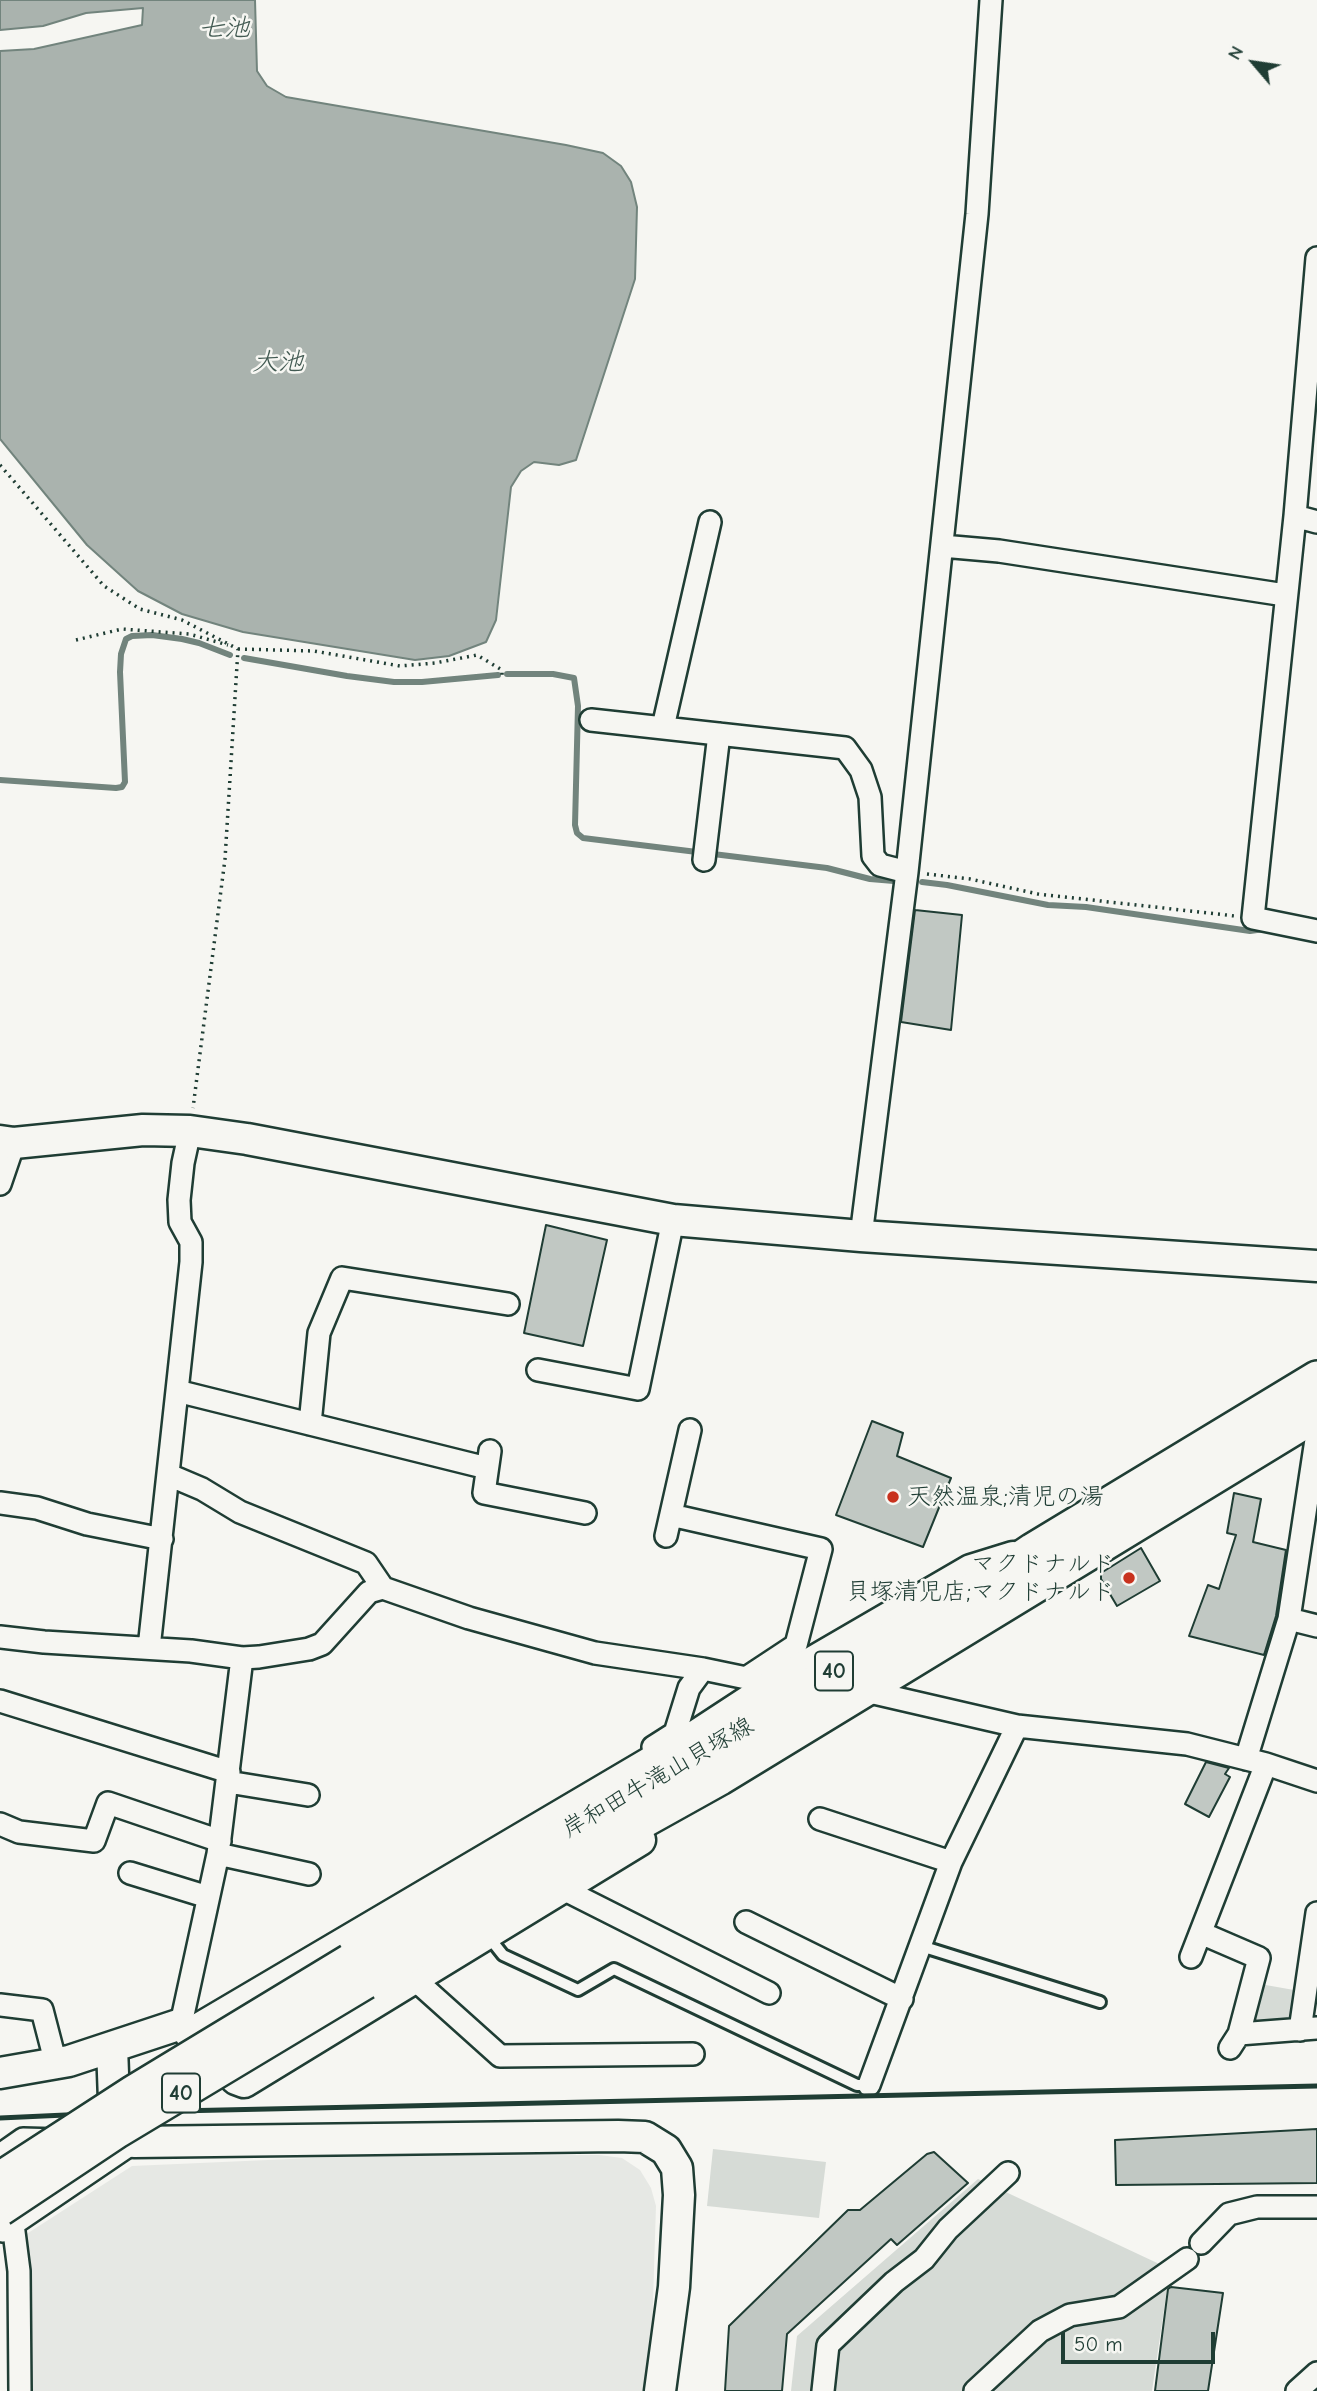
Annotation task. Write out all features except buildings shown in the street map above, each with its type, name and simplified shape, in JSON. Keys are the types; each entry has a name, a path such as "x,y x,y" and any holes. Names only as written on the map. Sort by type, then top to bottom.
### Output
{"main road":[{"name":"岸和田牛滝山貝塚線","path":"9,2220 117,2131 358,1971 763,1717 788,1687 981,1585 1033,1550 1317,1378"},
{"name":"岸和田牛滝山貝塚線","path":"0,2180 134,2092 358,1971 519,1890 720,1778 1317,1414"}],"street":[{"path":"861,1236 907,872 977,214 991,0"},
{"path":"1317,258 1295,516 1253,918 1317,931"},
{"path":"1295,516 1317,522"},
{"path":"663,727 710,522"},
{"path":"942,546 999,551 1285,595"},
{"path":"591,720 845,748 861,770 870,797 873,856 880,865 907,872"},
{"path":"705,853 719,734"},
{"path":"0,1184 7,1142 143,1130 190,1131 247,1139 673,1220 861,1236 1317,1266"},
{"path":"149,1648 191,1262 191,1242 180,1222 179,1200 190,1131"},
{"path":"538,1370 638,1389 673,1220"},
{"path":"310,1424 319,1333 342,1278 508,1304"},
{"path":"177,1391 310,1424 488,1459 484,1493 585,1513"},
{"path":"666,1536 690,1430"},
{"path":"1191,1957 1256,1761 1289,1619 1317,1433"},
{"path":"169,1475 202,1489 240,1512 366,1563 383,1588"},
{"path":"0,1503 37,1508 88,1524 162,1539"},
{"path":"671,1515 821,1549 796,1645 746,1678"},
{"path":"0,1637 191,1651 242,1658 309,1649 322,1644 369,1592 383,1588 469,1618 596,1653 703,1669 788,1687 865,1690 1017,1726 1187,1744 1256,1761 1317,1781"},
{"path":"1289,1619 1317,1626"},
{"path":"186,2029 219,1847 242,1658"},
{"path":"586,1800 620,1767 675,1733 689,1688 703,1669"},
{"path":"0,2073 56,2064 186,2029 696,1735 788,1687"},
{"path":"0,1701 228,1777 308,1795"},
{"path":"186,2029 236,2080 244,2082 643,1838 822,1716"},
{"path":"869,2085 951,1862 1017,1726"},
{"path":"0,1824 19,1832 94,1841 108,1802 219,1847 309,1874"},
{"path":"820,1819 951,1862"},
{"path":"130,1873 208,1897"},
{"path":"561,1888 769,1993"},
{"path":"1201,1933 1259,1958 1234,2041 1308,2029 1317,1913"},
{"path":"747,1922 902,1999"},
{"path":"413,1978 500,2056 693,2054"},
{"path":"0,2005 43,2010 56,2064"},
{"path":"112,2047 125,2141"},
{"path":"0,2155 23,2139 125,2141 645,2137 666,2150 677,2168 679,2195 674,2287 660,2391"},
{"path":"9,2220 125,2141"},
{"path":"823,2391 828,2345 894,2282 924,2259 948,2229 1008,2173"},
{"path":"0,2180 19,2271 20,2391"},
{"path":"975,2391 1040,2331 1070,2315 1119,2307 1194,2251 1229,2214 1257,2207 1317,2207"},
{"path":"1297,2391 1317,2373"}],"lane":[{"path":"486,1934 503,1955 578,1990 614,1969 857,2085 869,2085"},
{"path":"921,1946 1100,2002"}],"path":[{"path":"0,465 104,586 140,609 182,620 238,649"},
{"path":"75,640 122,629 189,634 238,649 314,651 400,666 478,655 502,670 502,679"},
{"path":"190,1131 225,859 238,649"},
{"path":"907,872 970,879 1038,894 1253,918"}],"shaded area":[{"path":"1260,1984 1294,1990 1291,2021 1255,2023 1252,2016"},
{"path":"713,2149 826,2162 819,2218 707,2206"},
{"path":"599,2155 622,2158 640,2170 651,2188 656,2206 652,2333 644,2391 23,2391 25,2235 132,2166 358,2156"},
{"path":"978,2179 1170,2269 1152,2391 791,2391 797,2336"}],"water":[{"name":"大池","path":"0,0 255,0 257,71 267,86 286,97 566,145 603,153 621,166 631,182 637,207 635,279 576,460 559,465 534,462 521,471 511,487 496,620 486,642 449,656 415,660 243,632 182,614 138,591 87,545 0,439 0,51 34,49 142,25 143,8 86,13 43,26 0,30"}],"waterway":[{"path":"0,780 122,787 125,782 120,672 121,654 126,639 152,635 182,639 230,655"},
{"path":"244,658 394,682 498,675"},
{"path":"507,674 553,674 574,678 578,706 575,825 577,833 583,838 827,868 870,879 894,881"},
{"path":"922,882 1048,905 1086,907 1250,931 1264,929"}],"railway":[{"path":"0,2118 131,2112 1317,2086"}],"place":[{"name":"天然温泉;清児の湯","path":"893,1497"},
{"name":"マクドナルド 貝塚清児店;マクドナルド","path":"1129,1578"}],"water label":[{"name":"七池","path":"224,29"}]}
